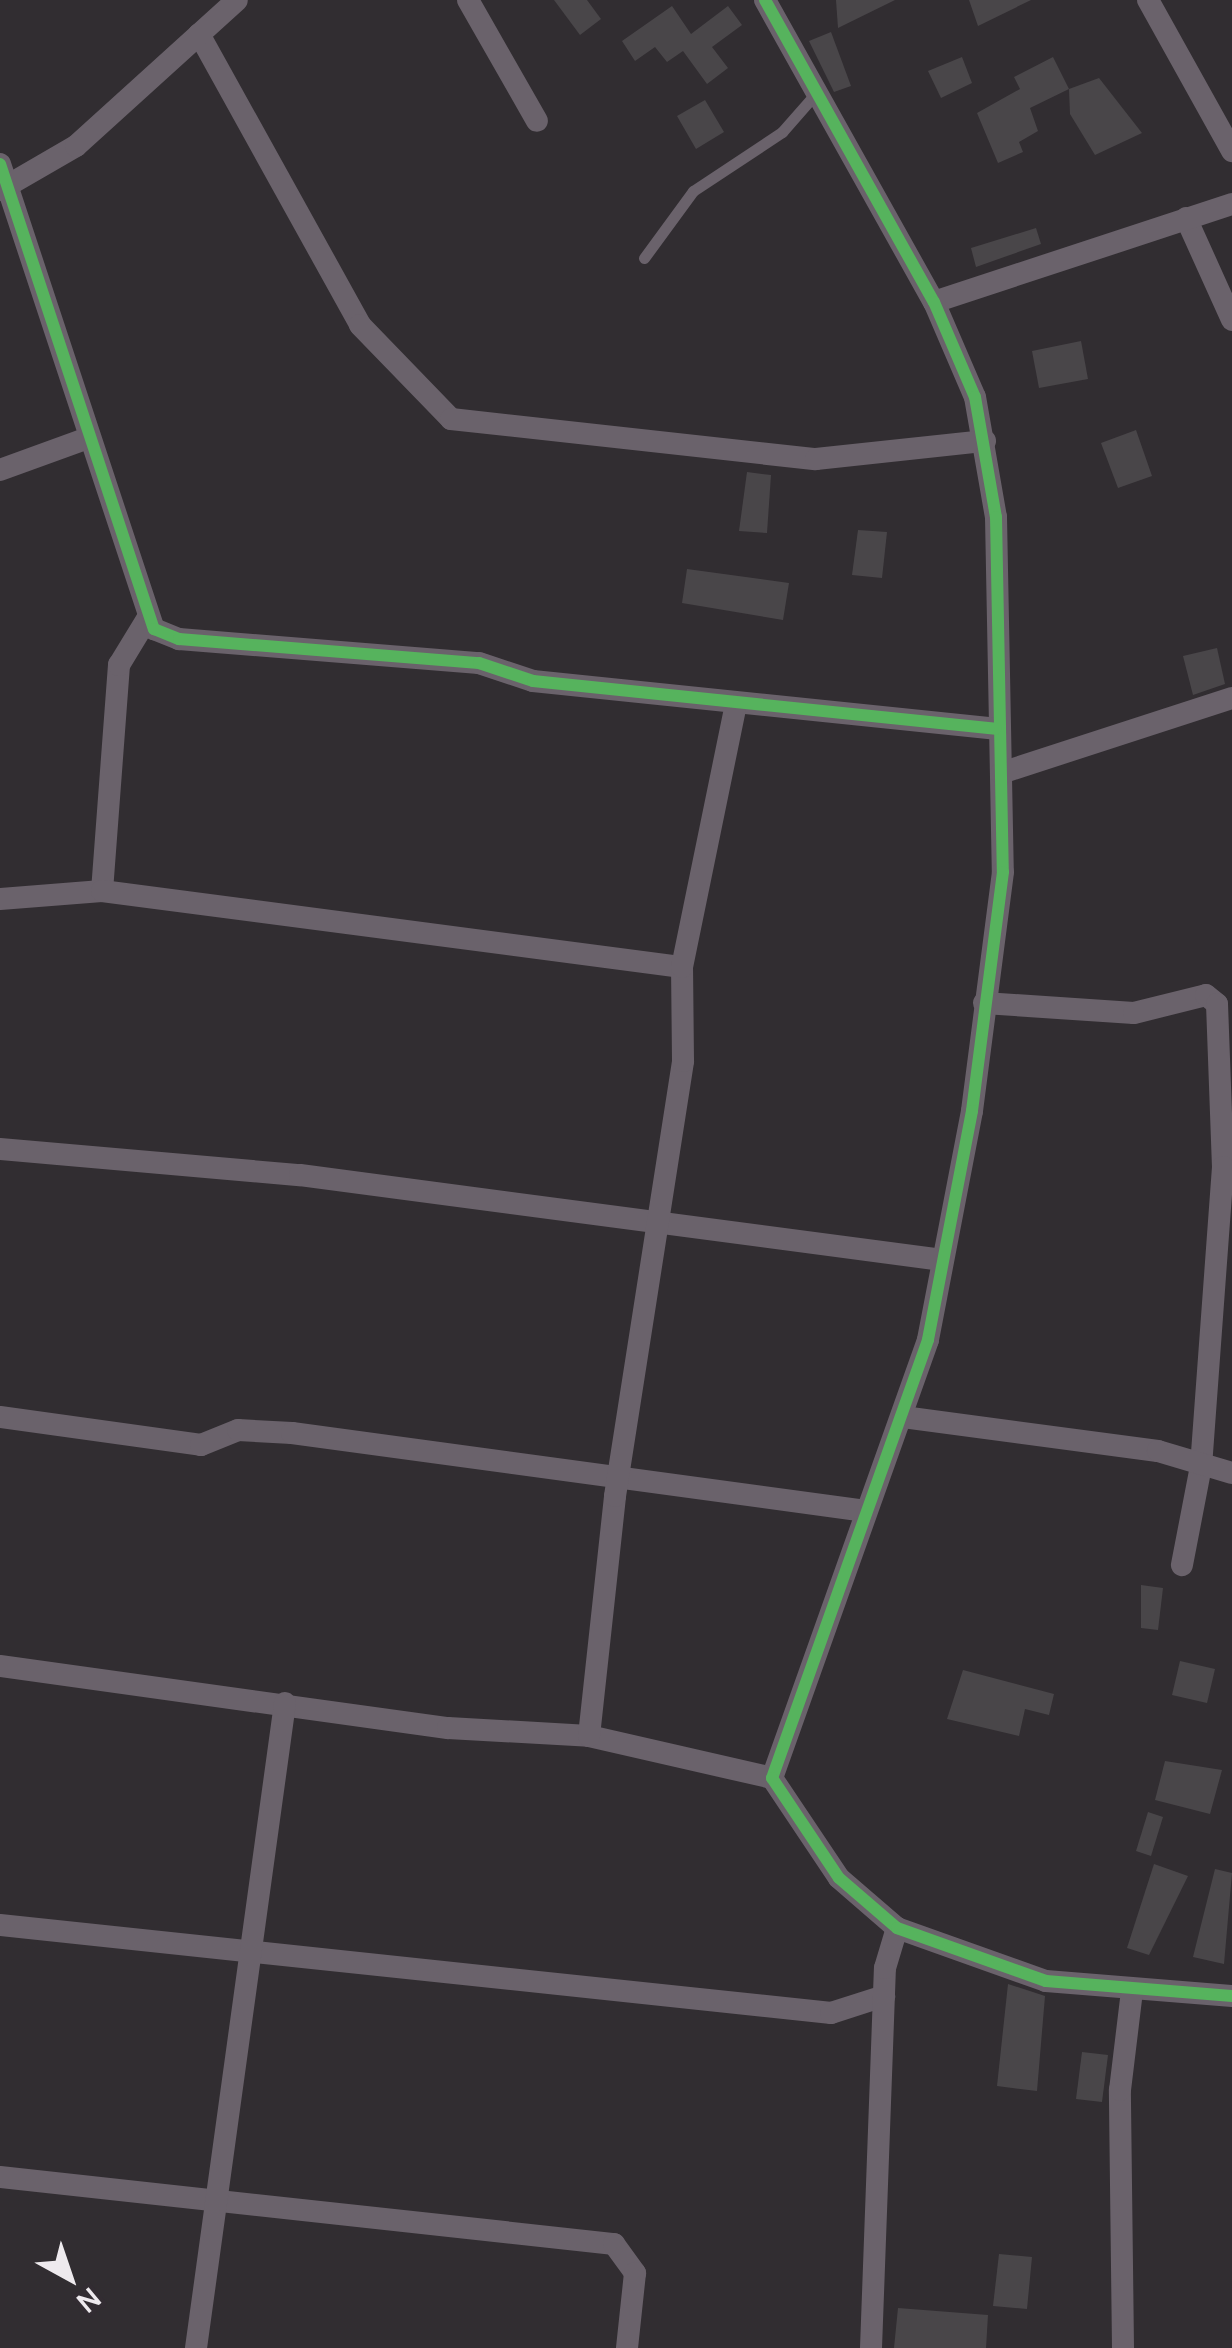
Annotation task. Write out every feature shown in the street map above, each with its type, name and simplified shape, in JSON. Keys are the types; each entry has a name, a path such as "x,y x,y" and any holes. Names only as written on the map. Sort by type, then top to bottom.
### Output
{"street":[{"path":"4,188 76,146 237,0"},
{"path":"468,0 536,122"},
{"path":"1148,0 1232,151"},
{"path":"772,2 934,302 986,442 1002,634 996,729 1003,872 942,1260 904,1416 866,1511 772,1778"},
{"path":"199,34 360,326 450,419 816,459 986,442"},
{"path":"0,164 4,188 147,619 180,639 479,664 533,681 996,729"},
{"path":"934,302 1232,204"},
{"path":"1186,218 1232,320"},
{"path":"0,470 88,438"},
{"path":"102,890 119,665 147,619"},
{"path":"1001,773 1232,698"},
{"path":"589,1736 620,1478 663,1218 683,1061 682,967 736,704"},
{"path":"0,900 102,890 682,967"},
{"path":"984,1003 1134,1013 1206,995 1217,1004 1227,1169 1202,1466 1182,1565"},
{"path":"0,1150 663,1218 942,1260"},
{"path":"904,1416 1158,1452 1232,1472"},
{"path":"0,1417 201,1445 238,1430 292,1433 866,1511"},
{"path":"0,1666 285,1704 589,1736 772,1778 839,1878 897,1928 1046,1981 1132,1991 1232,1996"},
{"path":"196,2348 213,2200 285,1704"},
{"path":"0,1925 831,2013 884,1996"},
{"path":"871,2348 884,1996 897,1928"},
{"path":"1123,2348 1120,2090 1132,1991"},
{"path":"0,2177 614,2244 635,2272 627,2348"}],"lane":[{"path":"644,258 693,191 782,132 818,91"}],"building":[{"path":"554,0 587,0 601,19 580,35"},
{"path":"836,0 895,0 838,28"},
{"path":"969,0 1031,0 978,26"},
{"path":"672,6 691,34 728,6 742,25 712,47 728,68 707,84 683,51 667,62 655,47 635,61 622,41"},
{"path":"831,32 851,86 834,92 809,41"},
{"path":"962,57 972,83 941,98 928,71"},
{"path":"1053,57 1069,89 1030,108 1038,131 1019,142 1023,152 998,163 977,113 1020,89 1014,77"},
{"path":"1099,78 1142,133 1095,155 1070,114 1069,89"},
{"path":"705,100 724,132 696,149 677,116"},
{"path":"1036,228 1041,244 976,267 971,248"},
{"path":"1081,341 1088,379 1039,388 1032,351"},
{"path":"1136,430 1152,476 1118,488 1101,443"},
{"path":"747,472 771,475 767,533 739,531"},
{"path":"858,530 887,532 882,578 852,575"},
{"path":"687,569 789,583 783,620 682,603"},
{"path":"1217,648 1225,684 1193,695 1183,656"},
{"path":"1141,1585 1163,1588 1158,1630 1141,1628"},
{"path":"1180,1661 1215,1669 1207,1703 1172,1695"},
{"path":"963,1670 1054,1694 1049,1715 1025,1709 1019,1736 947,1719"},
{"path":"1165,1761 1222,1770 1210,1814 1155,1800"},
{"path":"1148,1812 1163,1817 1151,1856 1136,1851"},
{"path":"1154,1864 1188,1876 1149,1955 1127,1948"},
{"path":"1215,1869 1232,1873 1224,1964 1193,1957"},
{"path":"1008,1984 1045,1996 1037,2091 997,2086"},
{"path":"1082,2052 1108,2055 1102,2102 1076,2099"},
{"path":"999,2254 1032,2257 1027,2309 993,2306"},
{"path":"898,2308 988,2315 986,2348 894,2348"}],"cycle path":[{"path":"765,0 934,302 975,397 996,517 1003,872 972,1111 928,1340 772,1778 839,1878 897,1928 1046,1981 1232,1996"},
{"path":"0,164 154,629 179,639 479,663 533,681 996,729"}]}
